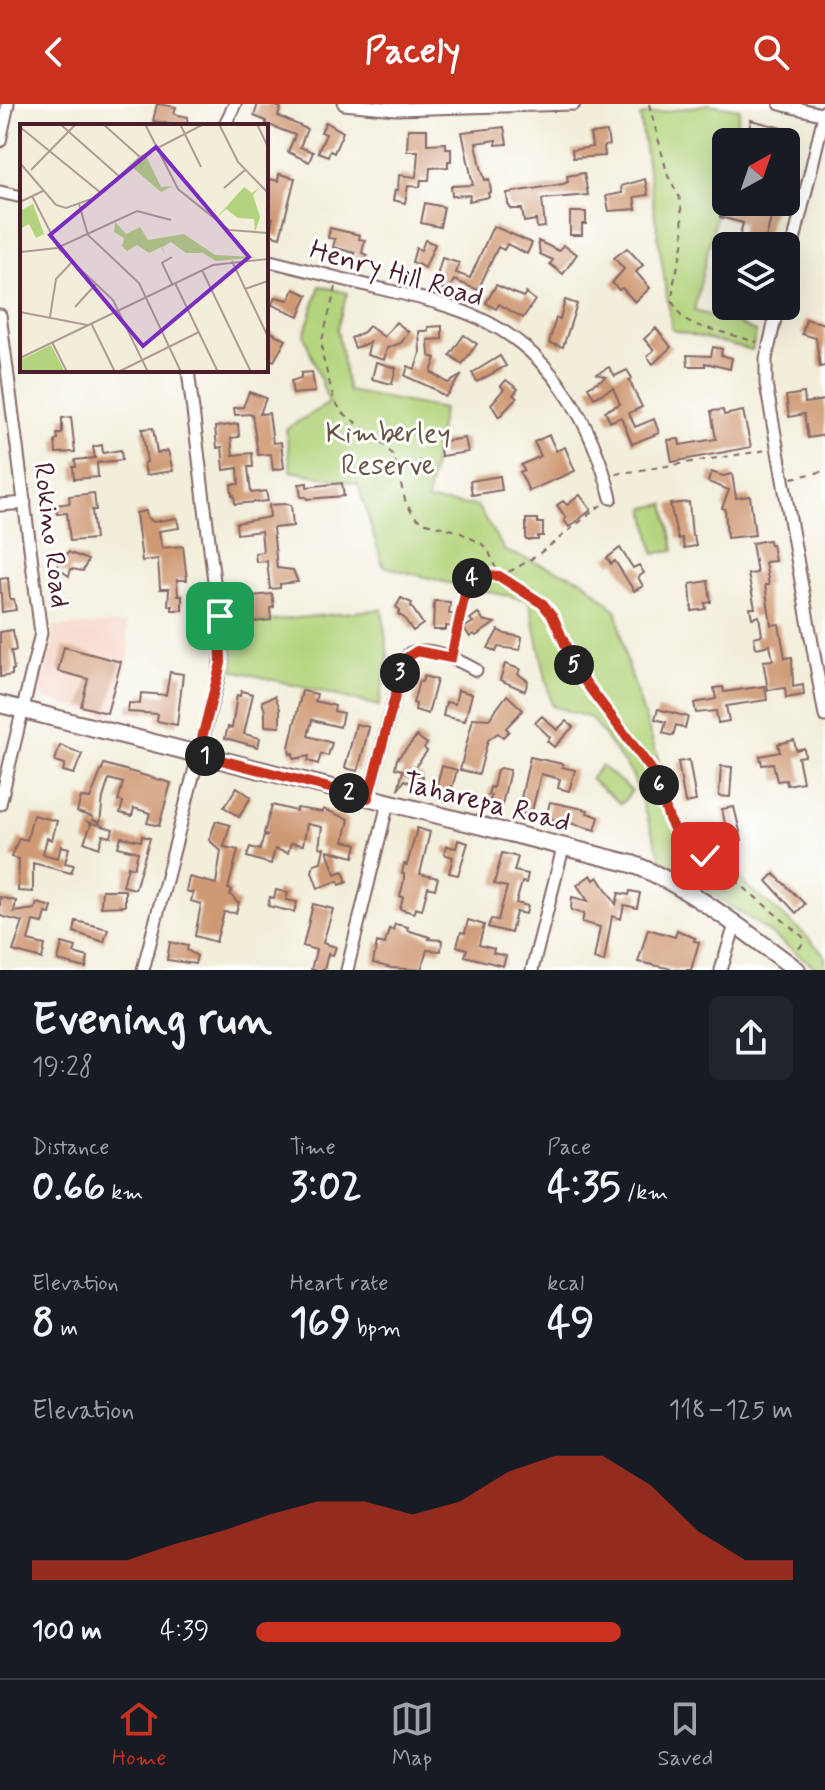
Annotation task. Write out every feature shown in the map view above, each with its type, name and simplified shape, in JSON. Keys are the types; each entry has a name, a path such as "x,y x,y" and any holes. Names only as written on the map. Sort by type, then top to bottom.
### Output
{"street":[{"path":"0,141 8,104"},
{"path":"225,124 235,104"},
{"path":"344,104 359,108 574,104"},
{"path":"780,104 825,114 796,232"},
{"path":"0,192 20,197"},
{"name":"Henry Hill Road","path":"268,260 447,305 490,324 510,337 545,368 573,401 593,439 611,498"},
{"name":"Rokino Road","path":"0,315 41,633 0,804"},
{"path":"775,320 765,371 825,716"},
{"path":"143,970 221,663 222,646 188,372"},
{"path":"0,505 25,503"},
{"path":"368,798 405,659 417,651 451,658 476,670"},
{"name":"Taharepa Road","path":"0,704 646,869 735,925 792,966"},
{"path":"347,970 388,803"},
{"path":"532,970 563,848"},
{"path":"721,970 735,925"}],"path":[{"path":"649,104 668,176 679,196 681,207 684,241 673,286 673,303 683,319 692,324 769,345"},
{"path":"339,278 322,340 322,354 334,400 342,412 384,444 394,457 405,500 413,515 422,522 457,531 482,544 489,552 499,576 543,604 553,617 577,671 654,773 675,830 803,937 792,966"},
{"path":"605,476 777,449"},
{"path":"783,480 825,471"},
{"path":"451,658 471,578 499,576 519,567 611,498"}],"shaded area":[{"path":"126,623 129,653 113,717 45,699 41,691 53,644 53,627"}],"green space":[{"path":"709,104 740,109 736,128 712,128 712,216 716,216 694,311 712,316 712,320 735,322 756,332 752,350 672,330 640,116"},
{"name":"Kimberley Reserve","path":"320,286 347,293 337,329 348,391 443,409 427,501 477,506 505,551 583,580 617,611 626,659 681,830 804,934 825,955 825,970 819,970 756,923 662,861 632,774 591,718 552,706 529,600 469,588 456,644 451,642 464,587 383,566 358,484 291,471 286,429 329,403 304,335"},
{"path":"665,504 674,550 654,554 645,508"},
{"path":"382,609 388,656 379,706 233,670 232,625"},
{"path":"601,766 632,791 621,804 590,779"}],"building":[{"path":"157,104 176,107 174,114 188,117 186,124 153,121"},
{"path":"258,104 271,104 281,108 278,116 307,129 300,147 313,152 309,162 288,152 295,135 254,116"},
{"path":"751,120 782,128 749,128"},
{"path":"326,122 343,132 334,153 330,151 328,156 318,152 326,134 321,132"},
{"path":"504,127 507,144 496,145 496,140 476,143 485,180 489,179 489,197 469,201 470,195 452,196 451,186 473,185 462,132"},
{"path":"408,129 427,129 427,144 446,143 446,148 451,148 451,161 448,161 448,167 430,168 429,180 421,180 420,187 408,186 405,203 393,200 395,190 398,190 399,175 416,177 418,151 407,151"},
{"path":"607,132 609,145 604,146 605,156 573,158 572,150 592,147 590,134"},
{"path":"584,173 588,195 542,199 545,227 537,228 536,220 524,222 522,209 511,209 508,204 507,193 563,184 568,182 567,176"},
{"path":"279,174 295,178 280,237 269,234 273,218 268,217 268,178 278,181"},
{"path":"645,179 648,195 634,197 636,209 609,211 606,196 622,193 621,186"},
{"path":"425,203 444,207 440,227 421,223"},
{"path":"570,212 586,212 582,235 570,235"},
{"path":"772,216 768,232 741,232 743,223 720,217"},
{"path":"493,226 532,243 527,254 507,244 504,250 498,247 478,290 454,280 448,290 440,288 442,282 436,280 442,258 459,263 456,273 470,278"},
{"path":"330,228 360,235 359,239 365,240 362,253 367,255 364,266 353,263 355,253 333,247 335,239 328,238"},
{"path":"425,240 435,244 425,268 412,262 416,248 421,250"},
{"path":"538,241 559,251 563,245 577,254 563,274 550,264 553,260 540,254"},
{"path":"627,248 643,265 636,272 650,288 635,302 622,288 619,290 612,283 624,269 614,258"},
{"path":"496,285 523,297 526,293 535,300 523,318 499,304 496,309 486,303"},
{"path":"294,289 308,295 299,316 272,305 275,297 289,300"},
{"path":"565,300 577,304 563,347 549,343"},
{"path":"806,319 825,324 825,366 820,367 816,338 802,334"},
{"path":"396,322 409,332 401,343 387,348 384,360 367,355 370,342 355,348 351,338 369,326 384,337"},
{"path":"442,326 442,339 428,340 429,356 436,358 431,372 448,383 462,375 445,397 405,376 408,366 415,369 420,353 419,331"},
{"path":"656,328 671,347 653,364 647,356 654,350 644,339"},
{"path":"268,333 286,340 274,361 268,358"},
{"path":"464,335 477,344 462,364 450,355"},
{"path":"713,347 722,349 721,355 732,358 730,369 705,363 705,366 688,366 687,355 711,356"},
{"path":"500,356 506,366 477,382 472,373"},
{"path":"376,362 396,368 392,384 372,379"},
{"path":"609,367 615,376 627,370 632,378 629,380 642,407 629,413 635,427 654,419 659,433 632,444 621,417 610,422 605,411 620,404 613,388 594,398 588,387 606,377 597,374"},
{"path":"312,372 315,392 293,394 291,381 301,378 301,373"},
{"path":"506,380 518,389 513,395 517,398 499,417 491,404 504,389 501,386"},
{"path":"249,392 266,398 260,414 269,413 273,443 281,442 284,468 273,470 271,454 258,455 252,414 235,415 234,408 243,407"},
{"path":"804,393 805,403 825,400 825,435 808,438 804,414 789,417 786,396"},
{"path":"723,410 724,415 743,411 751,447 672,462 668,440 679,439 680,445 716,439 711,411"},
{"path":"71,417 75,452 56,453 55,440 58,439 57,434 62,434 62,418"},
{"path":"238,424 239,437 231,438 233,455 252,453 253,467 248,467 251,493 266,491 268,501 235,504 231,484 239,484 238,468 224,470 222,447 217,448 215,427"},
{"path":"153,428 157,453 168,451 173,471 146,475 142,429"},
{"path":"549,435 556,451 565,447 575,471 529,491 520,472 524,470 521,465 541,456 534,442"},
{"path":"465,438 468,452 441,456 439,442"},
{"path":"102,445 103,453 121,450 122,460 97,463 98,477 74,479 75,460 95,458 93,447"},
{"path":"711,472 723,476 732,474 736,498 750,496 755,535 727,538 725,509 722,508 729,490 708,482"},
{"path":"500,476 502,490 472,495 470,481"},
{"path":"307,483 307,487 342,483 344,496 301,497 299,484"},
{"path":"94,493 95,539 70,541 67,513 57,514 56,505 70,503 69,496"},
{"path":"580,495 591,510 569,527 557,505 563,501 567,505"},
{"path":"689,502 696,546 684,548 682,538 678,539 670,504"},
{"path":"269,505 291,505 293,526 273,528 277,568 293,570 298,582 280,584 280,588 270,589 267,561 256,562 255,553 263,552 261,531 237,534 236,523 270,517"},
{"path":"146,511 153,522 177,518 179,528 159,531 162,548 183,546 187,580 177,580 182,610 172,610 172,606 168,606 169,589 160,589 158,559 142,561 136,513"},
{"path":"526,519 538,519 538,523 543,523 543,536 538,536 538,540 526,540"},
{"path":"769,540 775,561 765,562 771,625 779,624 785,658 792,657 793,687 803,685 804,695 786,698 785,688 768,690 763,661 773,660 770,645 756,648 754,637 762,635 759,616 752,618 750,608 755,608 748,574 757,573 752,543"},
{"path":"620,548 633,568 639,565 644,573 638,577 643,586 634,591 615,561 611,564 607,558"},
{"path":"68,552 88,560 83,571 71,569 69,576 57,568 61,556 65,558"},
{"path":"8,578 10,599 14,599 16,610 2,612 0,579"},
{"path":"708,581 711,602 705,603 706,609 692,611 690,584"},
{"path":"272,594 274,607 270,608 271,620 254,622 251,596"},
{"path":"401,598 412,603 423,624 413,631 398,614 400,610 396,607"},
{"path":"434,601 450,602 449,614 454,614 453,627 433,630"},
{"path":"478,613 483,620 495,623 470,637 464,628 473,622 470,619"},
{"path":"13,630 16,651 11,651 14,670 12,675 0,677 0,632"},
{"path":"498,630 522,637 520,650 498,647 496,652 488,648"},
{"path":"64,647 121,662 107,713 81,706 88,679 58,671"},
{"path":"505,664 520,669 518,674 528,681 525,691 500,680"},
{"path":"170,672 183,674 177,725 157,721 158,714 128,712 129,703 140,704 141,693 166,695"},
{"path":"424,676 437,680 428,714 415,710 416,704 413,703 419,681 422,682"},
{"path":"765,686 767,700 726,706 729,721 718,723 716,711 696,713 694,703 716,699 714,688 723,687 724,692"},
{"path":"458,690 472,694 465,721 443,716 446,702 455,704"},
{"path":"241,691 253,694 244,734 260,738 258,747 225,738 228,727 232,728 237,695 240,696"},
{"path":"302,691 317,694 315,701 335,706 334,711 343,713 340,727 312,720 308,736 332,743 328,756 321,754 318,764 308,761 309,756 294,759 293,753 290,754"},
{"path":"507,695 523,710 506,728 509,731 503,737 498,733 488,740 479,774 460,770 473,718 489,719"},
{"path":"275,696 280,709 280,727 265,726 262,701"},
{"path":"658,709 688,717 685,728 676,725 673,736 663,733 666,722 655,719"},
{"path":"542,716 557,730 566,721 573,727 554,747 547,741 550,737 535,723"},
{"path":"356,724 369,727 358,771 345,768"},
{"path":"417,736 427,744 424,748 427,751 411,773 423,776 421,788 405,780 398,790 403,770 395,768 397,759"},
{"path":"794,740 796,750 804,748 805,756 798,757 803,782 787,785 786,780 777,781 773,763 762,765 760,756 780,752 778,744"},
{"path":"60,745 82,754 74,774 63,771 65,764 55,761"},
{"path":"530,757 563,764 562,767 575,770 569,791 558,788 560,779 541,774 531,815 518,812"},
{"path":"689,760 696,801 685,803 678,762"},
{"path":"104,764 171,783 159,826 147,823 150,813 134,808 132,816 120,813 123,802 118,801 123,783 109,779 100,823 77,812 81,797 90,799"},
{"path":"442,766 457,770 450,795 435,791"},
{"path":"721,766 732,767 730,797 719,796"},
{"path":"500,768 510,770 501,809 489,807 491,795 488,795"},
{"path":"237,787 251,797 239,817 224,807"},
{"path":"550,802 588,810 587,813 599,817 595,830 563,821 562,829 553,827 555,820 546,818"},
{"path":"272,805 296,811 297,808 322,812 323,809 349,819 344,841 357,844 354,857 327,850 335,874 343,871 347,882 340,885 338,881 318,888 312,872 314,864 321,862 324,848 319,847 322,827 307,824 303,845 291,843 288,853 275,849 271,864 247,857 250,847 260,850 264,835 268,836 264,833"},
{"path":"734,807 742,840 729,843 722,809"},
{"path":"33,815 57,821 52,840 47,838 43,854 58,858 61,846 69,848 65,863 74,865 71,873 33,863 33,892 18,891 19,859 11,857 19,838 27,840"},
{"path":"216,821 230,825 224,847 238,850 228,889 232,890 230,895 235,901 239,902 236,913 224,912 216,942 195,936 201,904 191,901 193,893 186,891 189,877 216,884 221,851 209,840"},
{"path":"88,822 113,829 111,837 103,835 99,848 84,842 91,825"},
{"path":"417,828 430,832 420,874 438,878 435,889 428,887 422,910 415,908 414,913 400,909 403,897 400,896 404,864 407,865"},
{"path":"142,836 150,838 135,889 123,886 128,866 134,868 138,852 118,847 121,837 141,841"},
{"path":"458,840 468,843 458,875 449,873 453,857 444,854 446,846 456,848"},
{"path":"502,853 518,857 514,871 528,874 526,883 522,882 516,903 528,906 526,914 516,912 511,933 488,927 491,919 498,920 507,887 494,884"},
{"path":"774,874 805,904 796,913 767,881"},
{"path":"591,875 594,880 598,877 616,904 619,893 640,893 637,908 624,905 621,919 612,916 604,962 594,959 600,927 582,922 584,914 571,910 572,897 588,901 577,885"},
{"path":"102,890 125,890 125,906 101,907"},
{"path":"276,890 288,893 286,900 297,902 294,912 268,906"},
{"path":"0,897 16,901 14,912 35,909 37,903 52,907 43,923 33,921 28,941 45,945 42,959 13,951 23,922 0,916"},
{"path":"313,904 333,909 323,943 336,947 333,955 328,954 324,970 311,970 316,950 303,946"},
{"path":"468,920 484,925 479,945 506,956 503,966 465,956 467,949 457,946"},
{"path":"76,921 108,929 104,942 74,932"},
{"path":"395,924 408,927 407,930 429,939 442,940 441,951 427,950 421,970 373,963 377,942 385,944 389,929 393,930"},
{"path":"648,929 675,937 677,930 695,938 694,941 699,942 691,970 638,962"},
{"path":"170,942 188,946 187,950 197,956 195,964 167,960"},
{"path":"62,943 76,947 74,953 88,957 86,968 58,961"}],"route":[{"path":"220,616 221,663 198,754 368,798 405,659 417,651 451,658 471,578 499,576 543,604 553,617 577,671 654,773 675,830 705,856"}]}
